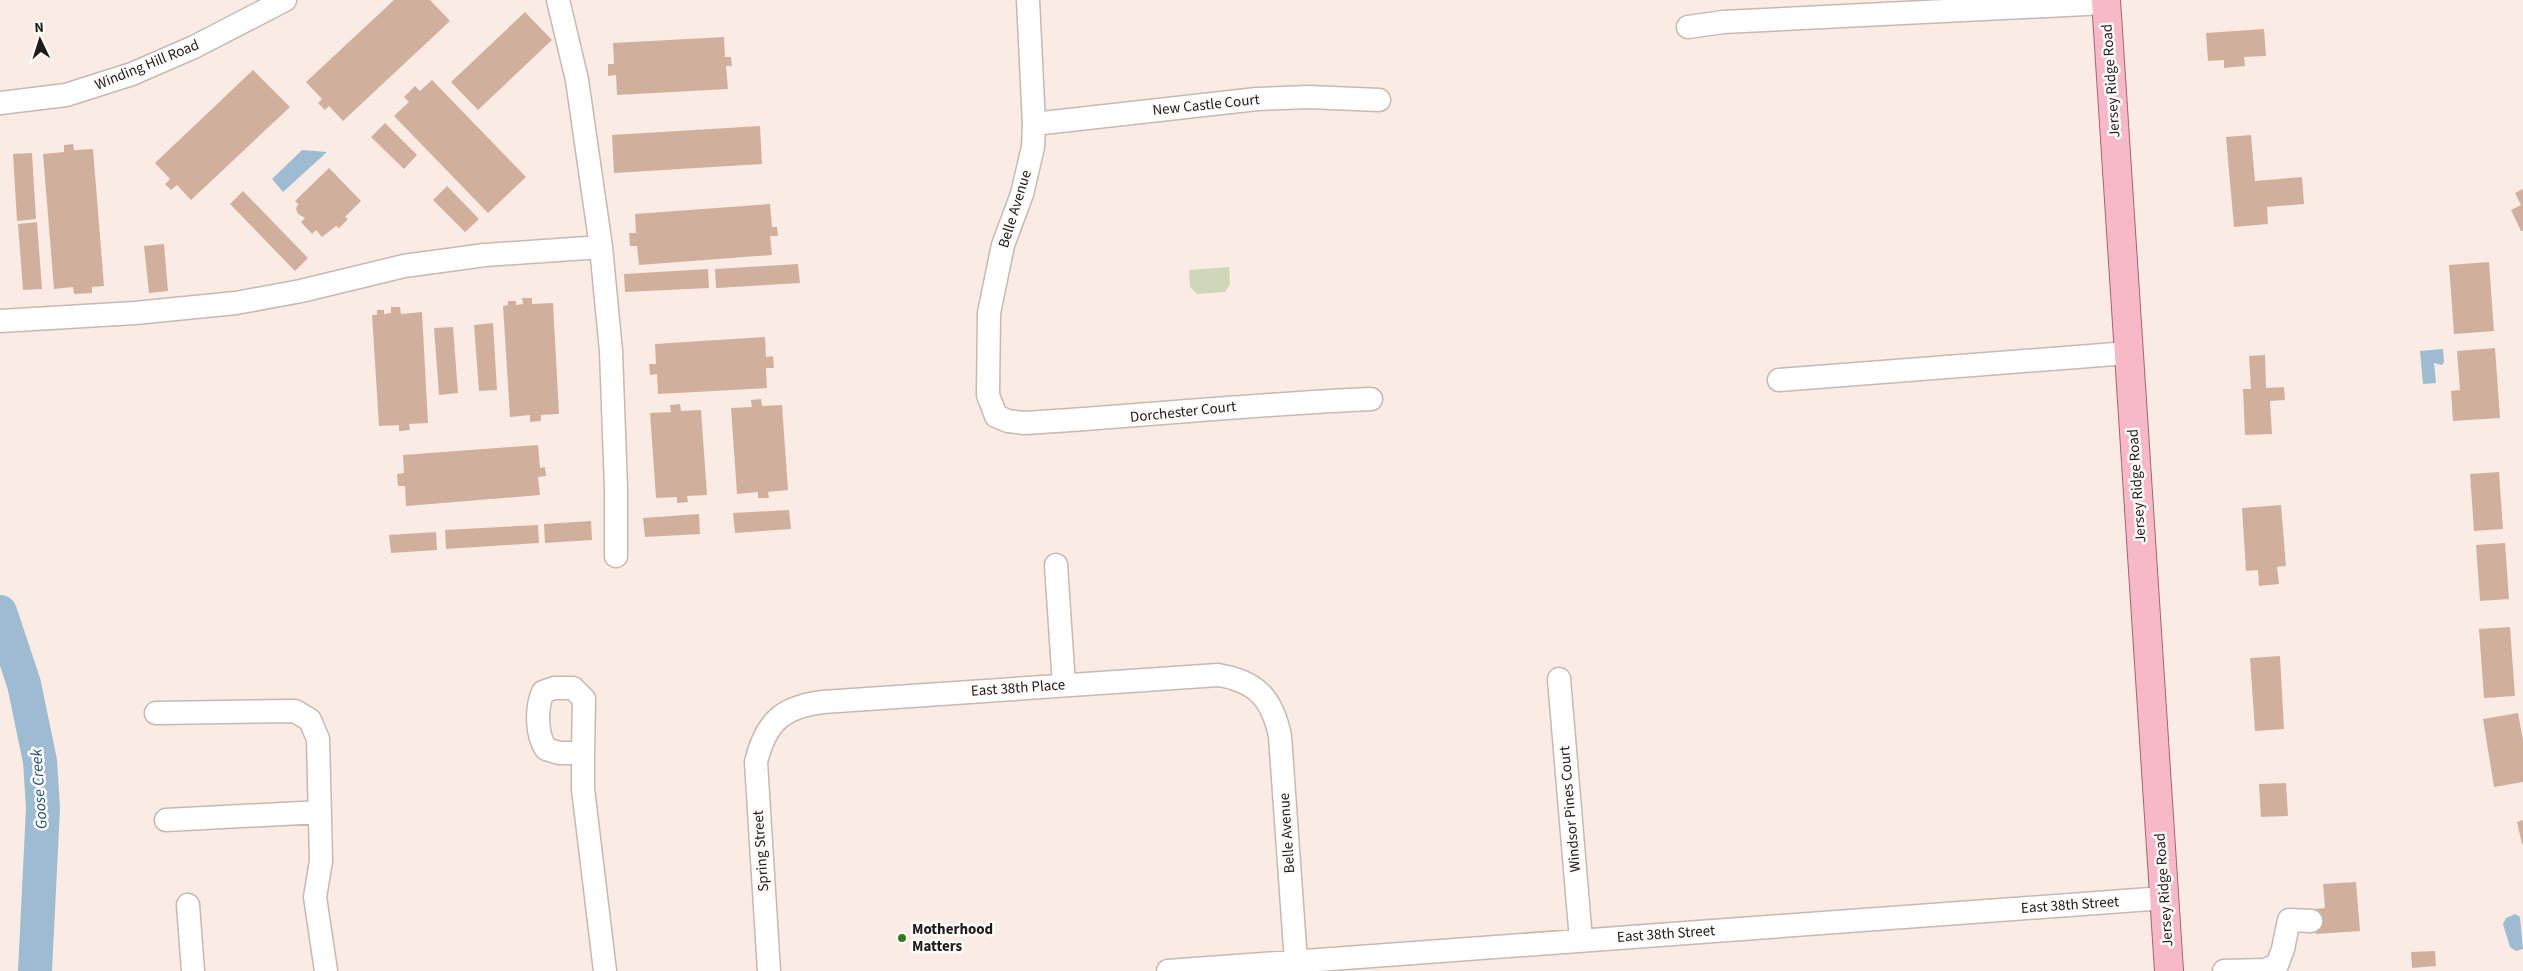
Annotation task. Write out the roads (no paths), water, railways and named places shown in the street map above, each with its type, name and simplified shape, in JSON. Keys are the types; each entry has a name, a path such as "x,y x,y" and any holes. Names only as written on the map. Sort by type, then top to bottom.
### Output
{"main road":[{"name":"Jersey Ridge Road","path":"2106,1 2169,971"}],"street":[{"name":"Winding Hill Road","path":"0,103 66,95 132,74 194,47 285,0"},
{"path":"558,0 577,80 601,246 611,361 616,488 616,556"},
{"name":"Belle Avenue","path":"996,416 988,395 989,313 1003,245 1028,170 1034,124 1028,0"},
{"path":"1688,27 1723,22 2106,1"},
{"name":"New Castle Court","path":"1034,124 1257,99 1309,97 1379,100"},
{"path":"0,321 135,313 236,303 301,291 404,266 485,255 601,246"},
{"path":"1779,380 2128,353"},
{"name":"Dorchester Court","path":"996,416 1008,422 1024,423 1136,417 1274,403 1371,399"},
{"path":"1056,565 1064,685"},
{"name":"East 38th Place","path":"765,733 776,720 790,710 806,705 1218,675 1236,678 1250,686 1264,695 1271,706"},
{"name":"Windsor Pines Court","path":"1559,679 1581,940"},
{"name":"Belle Avenue","path":"1271,706 1280,736 1289,965"},
{"path":"156,713 295,711 310,720 318,739 321,861 315,897 326,971"},
{"name":"Spring Street","path":"765,733 756,762 755,780 769,971"},
{"path":"583,753 583,789 605,971"},
{"path":"166,820 320,812"},
{"name":"East 38th Street","path":"1168,971 1423,961 1581,940 2164,898"},
{"path":"188,905 193,971"},
{"path":"2224,971 2265,970 2277,965 2283,949 2289,920 2311,921"}],"water":[{"path":"302,150 327,152 283,192 272,179"},
{"path":"2443,349 2444,362 2442,365 2434,363 2436,383 2423,384 2420,351"},
{"path":"2515,914 2520,917 2523,949 2516,951 2510,947 2503,924 2506,918"}],"waterway":[{"name":"Goose Creek","path":"0,612 24,684 40,761 43,808 35,971"}],"place":[{"name":"Motherhood Matters","path":"902,938"}]}
